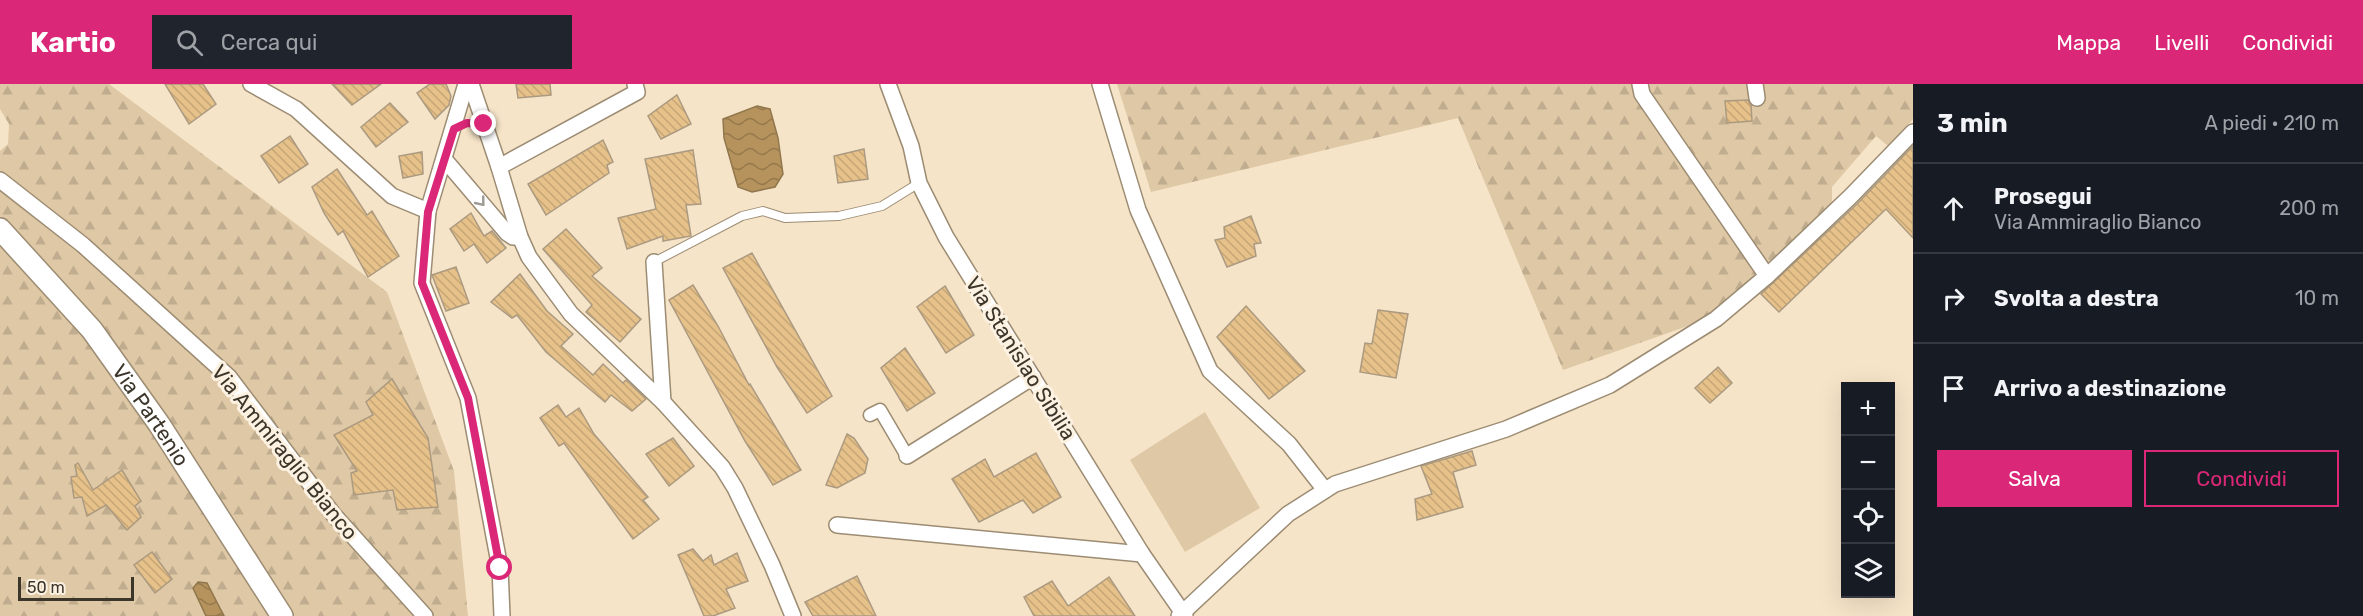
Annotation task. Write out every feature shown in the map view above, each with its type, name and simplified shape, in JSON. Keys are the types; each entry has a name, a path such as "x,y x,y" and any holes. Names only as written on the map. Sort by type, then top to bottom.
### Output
{"main road":[{"name":"Via Partenio","path":"0,229 92,330 159,424 282,616"}],"street":[{"path":"251,84 296,109 392,196 428,212"},
{"path":"468,84 428,212 422,283 468,398 500,568 502,616"},
{"path":"468,84 499,167 520,237 529,257 571,314 663,402 722,467 735,488 791,610 799,616"},
{"path":"499,167 637,92 635,84"},
{"name":"Via Stanislao Sibilia","path":"888,84 911,146 919,183 946,237 1182,615"},
{"path":"1100,84 1138,210 1210,371 1289,444 1325,490"},
{"path":"1640,84 1642,94 1767,276"},
{"path":"454,129 467,123 484,124"},
{"path":"1182,615 1288,514 1335,484 1506,429 1610,385 1716,319 1767,276 1851,196 1913,132"},
{"path":"445,160 507,233 513,237 520,237"},
{"name":"Via Ammiraglio Bianco","path":"0,180 83,245 229,377 333,514 425,616"},
{"path":"654,262 663,402"},
{"path":"870,415 880,410 907,456 1033,377"},
{"path":"837,525 1142,554"}],"lane":[{"path":"654,262 742,216 762,211 785,218 839,216 882,206 919,183"}],"green space":[{"path":"0,84 109,84 387,292 454,471 468,616 0,616 0,151 8,144 9,124 0,109"},
{"path":"1117,84 1913,84 1913,119 1888,146 1876,136 1832,187 1832,209 1771,264 1702,321 1563,370 1458,118 1151,192"},
{"path":"1205,412 1260,508 1185,552 1130,460"}],"water":[{"path":"757,106 770,109 778,138 783,174 775,187 752,192 738,187 724,138 723,119"},
{"path":"198,582 207,583 224,616 206,616 193,588"}],"building":[{"path":"165,84 203,84 216,104 189,124"},
{"path":"332,84 381,84 352,105"},
{"path":"430,84 446,84 451,96 449,105 435,119 417,93"},
{"path":"516,84 550,84 551,95 518,98"},
{"path":"677,95 691,124 661,139 648,116"},
{"path":"1748,100 1751,105 1752,121 1727,123 1725,101"},
{"path":"390,103 408,122 376,147 361,127"},
{"path":"290,136 308,164 279,183 261,156"},
{"path":"603,140 613,162 607,165 609,173 546,215 528,184"},
{"path":"1913,146 1913,238 1886,209 1779,312 1761,294 1858,203"},
{"path":"864,149 868,179 838,183 834,156"},
{"path":"693,150 701,204 686,205 691,236 663,241 663,236 627,249 618,218 656,209 645,159"},
{"path":"422,152 423,174 403,178 399,156"},
{"path":"337,169 367,215 372,211 399,256 368,277 343,231 338,235 324,213 312,187"},
{"path":"471,213 484,236 492,231 506,248 487,263 474,244 464,251 450,229"},
{"path":"1251,216 1261,243 1254,244 1256,256 1227,267 1215,240 1225,238 1224,227"},
{"path":"566,229 602,268 592,276 641,319 620,342 586,312 592,305 543,249"},
{"path":"752,253 832,396 807,413 777,367 723,268"},
{"path":"456,267 469,303 446,311 432,275"},
{"path":"520,274 547,311 573,334 561,346 593,375 603,364 623,383 626,380 646,399 632,411 611,395 605,402 546,352 517,315 512,318 491,302"},
{"path":"693,285 749,385 801,470 773,485 745,441 669,300"},
{"path":"945,286 974,335 946,353 917,307"},
{"path":"1246,306 1305,371 1269,399 1217,337"},
{"path":"1378,310 1408,314 1396,378 1360,372 1365,343 1372,344"},
{"path":"905,348 935,393 907,411 881,368"},
{"path":"1718,367 1732,383 1710,403 1695,388"},
{"path":"392,379 428,438 438,507 397,510 393,490 354,495 351,473 357,471 334,435 373,415 366,402"},
{"path":"558,405 566,417 579,408 594,434 648,497 643,500 659,519 633,539 564,443 559,446 540,418"},
{"path":"847,434 854,438 868,459 865,473 837,488 826,485"},
{"path":"673,438 694,466 669,486 646,454"},
{"path":"1472,451 1476,465 1453,472 1463,507 1417,520 1415,499 1432,494 1421,466"},
{"path":"1036,453 1061,497 1033,513 1023,500 979,522 952,479 985,459 994,477"},
{"path":"78,463 93,490 122,470 141,501 135,506 141,517 127,530 106,505 87,516 82,497 74,498 71,477 77,476 75,465"},
{"path":"693,549 703,561 711,555 714,565 737,553 748,581 726,589 735,608 713,616 704,616 678,555"},
{"path":"152,552 172,579 155,593 134,565"},
{"path":"857,576 876,616 813,616 805,602"},
{"path":"1109,577 1135,616 1034,616 1024,597 1052,581 1068,606"}],"route":[{"path":"484,124 467,123 454,129 428,212 422,283 468,398 500,568"}]}
